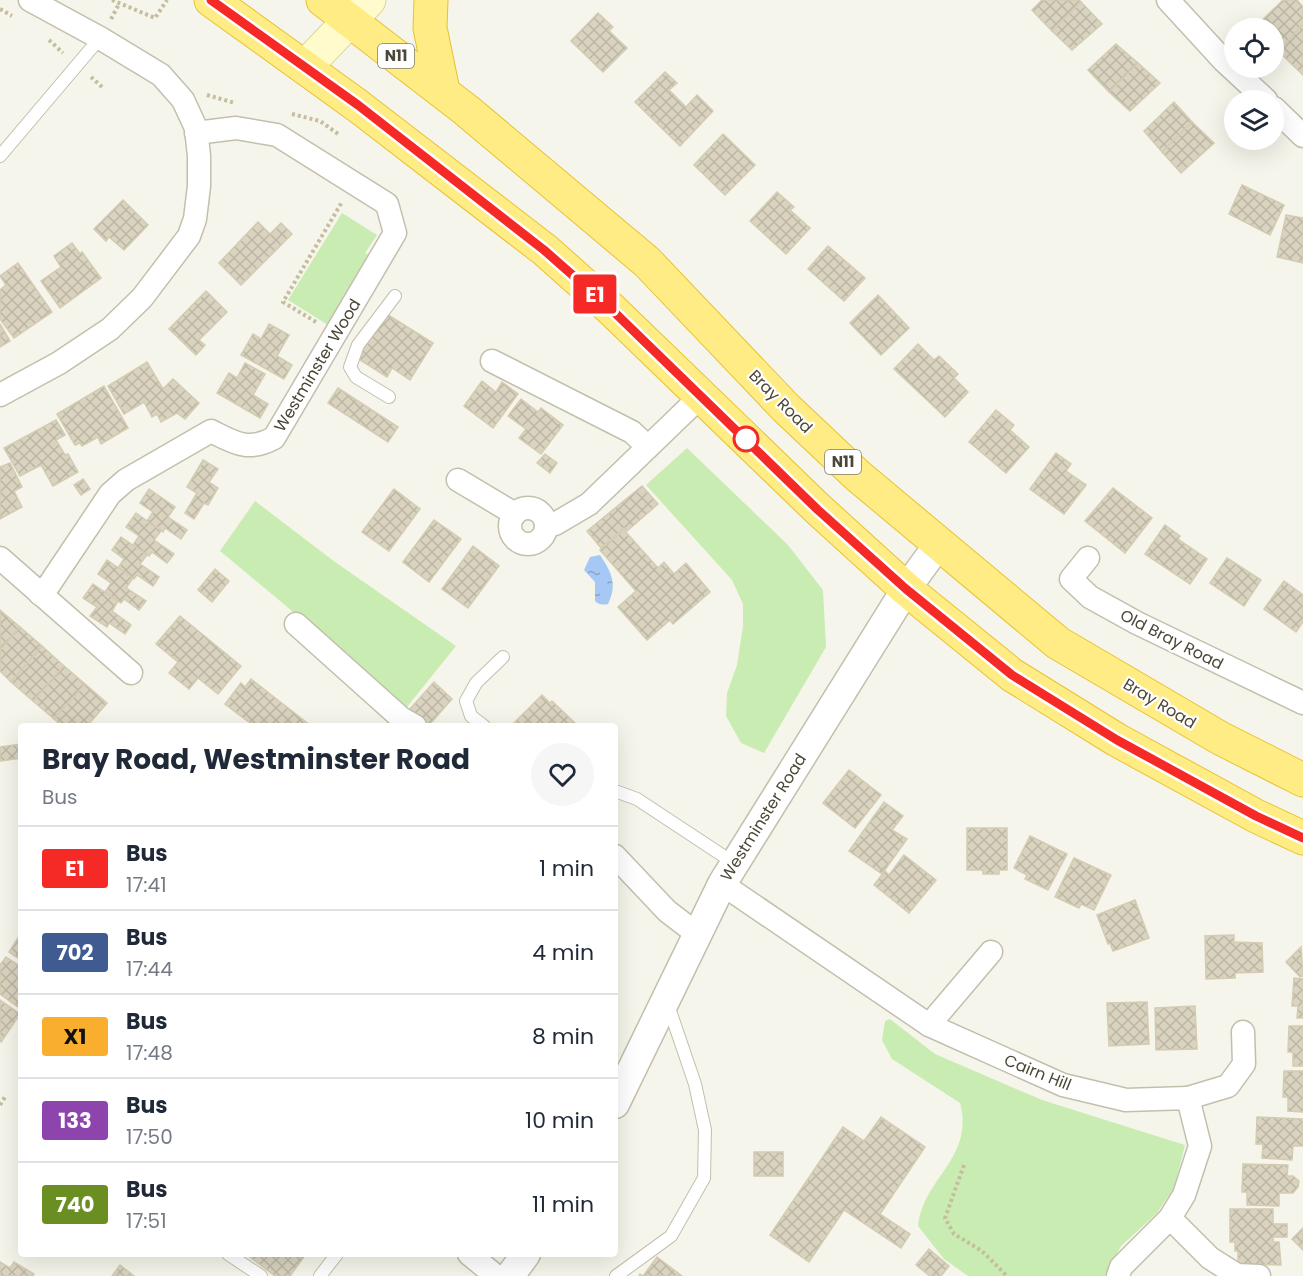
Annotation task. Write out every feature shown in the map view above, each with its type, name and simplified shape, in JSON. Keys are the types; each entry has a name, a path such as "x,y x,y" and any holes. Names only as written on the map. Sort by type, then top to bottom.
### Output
{"highway":[{"path":"211,0 342,94 544,250 610,308 818,510 906,589 1012,675 1117,740 1256,816 1303,838"},
{"name":"N11","path":"322,0 359,10"},
{"path":"431,0 429,28 443,91"},
{"name":"Bray Road","path":"359,10 443,91 647,262 786,408 858,476 1058,643 1220,738 1303,780"}],"main road":[{"path":"305,67 359,10"}],"street":[{"path":"0,395 59,363 110,329 142,298 189,236 195,219 200,186 196,134 183,100 160,75 100,38 30,0"},
{"path":"1168,0 1224,61 1255,90"},
{"path":"1284,118 1303,136"},
{"name":"Westminster Wood","path":"40,594 49,585 110,494 126,480 211,431 236,444 260,445 274,438 395,233 387,204 277,135 236,128 196,134"},
{"path":"492,361 632,432 648,447"},
{"path":"458,480 515,514 510,529 515,539 530,544 540,540 546,526 555,524 589,504 701,396"},
{"name":"Westminster Road","path":"618,1098 728,873 906,589 938,545"},
{"path":"0,558 131,673"},
{"name":"Old Bray Road","path":"1088,558 1071,579 1090,597 1137,623 1303,703"},
{"path":"296,624 401,718 410,723"},
{"path":"618,859 667,911 698,934"},
{"name":"Cairn Hill","path":"728,873 928,1025 1063,1085 1126,1100 1188,1098 1228,1086 1244,1064 1243,1032"},
{"path":"928,1025 991,952"},
{"path":"1119,1276 1121,1267 1170,1218 1184,1195 1200,1146 1188,1098"},
{"path":"1170,1218 1210,1258 1237,1275 1259,1276"},
{"path":"473,1257 496,1276"},
{"path":"510,1276 524,1257"}],"lane":[{"path":"0,156 100,38"},
{"path":"389,397 356,377 350,367 358,345 395,296"},
{"path":"480,723 471,716 466,701 476,683 503,657"},
{"path":"618,792 637,800 728,873"},
{"path":"615,1276 671,1236 704,1178 705,1130 695,1084 666,999"},
{"path":"232,1257 261,1276"},
{"path":"320,1276 335,1257"}],"path":[{"path":"112,0 155,18 167,0"},
{"path":"0,9 20,21"},
{"path":"41,33 102,87"},
{"path":"335,335 283,302 344,199"},
{"path":"0,1105 5,1097"},
{"path":"964,1165 945,1218 954,1234 982,1251 1007,1276"}],"green space":[{"path":"342,213 377,235 365,253 371,257 328,325 288,300"},
{"path":"687,448 788,545 823,590 826,647 764,753 741,743 726,716 727,693 737,665 743,626 743,604 732,580 646,485"},
{"path":"255,501 335,562 456,646 407,707 220,551"},
{"path":"890,1019 935,1054 1042,1100 1185,1145 1174,1188 1157,1213 1121,1246 1105,1276 968,1276 944,1259 918,1226 928,1195 954,1154 960,1139 963,1122 960,1103 892,1059 882,1040 885,1021"}],"water":[{"path":"600,555 613,584 608,604 604,605 595,601 595,582 584,570 590,557"}],"building":[{"path":"1042,0 1079,0 1081,2 1052,31 1032,10"},
{"path":"1283,0 1297,0 1303,7 1303,24 1284,45 1284,18 1264,18"},
{"path":"1081,2 1102,24 1072,50 1052,31"},
{"path":"598,13 613,27 609,31 627,48 603,72 571,41"},
{"path":"1303,24 1303,75 1284,57 1284,45"},
{"path":"1116,44 1138,63 1109,92 1088,70"},
{"path":"1138,63 1160,83 1130,111 1109,92"},
{"path":"665,72 677,83 669,90 686,107 697,95 713,111 680,146 635,102"},
{"path":"1174,102 1192,122 1162,152 1144,131"},
{"path":"1192,122 1214,143 1181,173 1162,152"},
{"path":"723,134 755,165 725,195 694,165"},
{"path":"1242,185 1284,205 1270,235 1229,214"},
{"path":"777,192 794,207 790,210 810,228 786,254 750,221"},
{"path":"123,200 148,225 124,250 109,237 106,241 94,229"},
{"path":"1286,215 1303,218 1303,263 1277,257"},
{"path":"258,222 270,234 281,223 292,234 241,285 219,263"},
{"path":"72,243 80,254 82,252 101,278 60,308 41,281 61,267 54,256"},
{"path":"828,246 865,278 844,301 808,269"},
{"path":"18,263 52,312 14,338 0,319 0,290 6,285 0,276"},
{"path":"206,291 227,312 199,340 205,345 196,355 169,329"},
{"path":"878,295 909,328 881,355 850,323"},
{"path":"385,313 433,343 410,380 392,368 387,377 357,358"},
{"path":"0,324 10,341 0,347"},
{"path":"269,324 289,335 277,356 292,365 284,379 241,355 253,334 261,339"},
{"path":"918,344 934,360 939,356 958,374 954,378 968,392 945,417 894,369"},
{"path":"147,362 163,389 173,379 199,403 185,419 177,413 161,422 157,414 152,417 144,402 124,414 108,386"},
{"path":"245,363 265,374 253,395 268,404 260,418 217,393 229,373 237,378"},
{"path":"482,381 496,392 502,382 518,394 493,428 464,406"},
{"path":"104,386 128,428 101,444 98,437 82,446 80,443 75,445 57,414"},
{"path":"338,388 398,427 388,442 328,403"},
{"path":"521,399 538,412 541,408 563,425 541,454 519,438 526,429 508,416"},
{"path":"996,410 1014,425 1010,430 1029,447 1006,473 969,442"},
{"path":"56,420 65,435 56,440 65,455 68,454 78,472 53,486 41,465 20,476 4,448"},
{"path":"1056,453 1071,464 1066,471 1086,485 1064,514 1030,489"},
{"path":"545,454 557,463 550,473 537,463"},
{"path":"203,460 218,469 209,482 218,488 208,505 204,503 194,519 185,513 197,493 187,487"},
{"path":"10,463 22,487 14,491 22,507 0,519 0,467"},
{"path":"83,479 90,489 81,495 74,485"},
{"path":"642,486 658,504 627,531 624,528 601,548 587,531"},
{"path":"1113,488 1152,518 1125,553 1085,521"},
{"path":"149,489 175,507 168,517 187,530 181,539 165,528 163,532 147,521 153,512 140,503"},
{"path":"394,489 420,509 389,551 362,532"},
{"path":"136,513 161,531 154,540 174,554 167,563 152,552 149,556 133,545 139,536 126,527"},
{"path":"434,520 461,539 429,582 403,562"},
{"path":"1165,525 1180,536 1178,539 1207,559 1190,584 1145,554"},
{"path":"624,530 658,568 664,562 674,574 686,563 710,592 673,624 670,620 647,640 618,607 636,591 600,550"},
{"path":"121,537 147,555 140,564 159,577 153,586 137,575 134,579 118,568 124,559 112,550"},
{"path":"473,546 499,566 468,608 442,589"},
{"path":"1227,558 1261,580 1244,606 1210,583"},
{"path":"107,560 133,578 126,588 146,601 139,610 124,599 121,603 105,592 111,583 98,574"},
{"path":"215,569 229,581 212,602 198,590"},
{"path":"1284,581 1303,595 1303,622 1296,632 1264,609"},
{"path":"93,584 118,601 112,611 131,625 125,634 109,623 107,627 90,616 97,607 83,598"},
{"path":"0,610 20,627 0,650"},
{"path":"180,616 241,666 218,694 198,678 189,689 169,673 178,662 156,644"},
{"path":"20,627 42,646 11,682 0,671 0,650"},
{"path":"42,646 64,666 33,701 11,682"},
{"path":"64,666 85,684 54,719 33,701"},
{"path":"251,679 307,723 250,723 225,704 241,683 245,687"},
{"path":"434,682 452,699 431,723 427,723 410,709"},
{"path":"85,684 107,703 90,723 59,723 54,719"},
{"path":"542,695 550,703 552,701 575,723 514,723"},
{"path":"18,744 18,758 0,761 0,747"},
{"path":"849,770 881,795 855,828 823,803"},
{"path":"884,802 903,816 892,830 907,839 882,874 849,851"},
{"path":"967,828 1007,828 1007,870 999,870 999,874 983,874 983,870 967,870"},
{"path":"1030,836 1067,854 1048,890 1025,879 1027,875 1014,868"},
{"path":"904,855 936,880 909,913 874,885 885,871 889,875"},
{"path":"1074,858 1111,875 1094,910 1081,904 1079,908 1055,897"},
{"path":"1135,900 1149,938 1113,951 1097,915"},
{"path":"1234,935 1234,942 1262,943 1263,972 1235,973 1235,978 1206,979 1205,936"},
{"path":"18,938 18,958 9,952"},
{"path":"1301,947 1303,976 1300,977 1286,962"},
{"path":"6,957 18,965 18,1007 0,994 0,965"},
{"path":"1294,978 1303,979 1303,1018 1297,1018 1298,1006 1292,1006"},
{"path":"0,1000 18,1013 18,1017 0,1041"},
{"path":"1147,1002 1149,1044 1109,1046 1107,1003"},
{"path":"1195,1006 1197,1049 1156,1050 1155,1008"},
{"path":"1289,1026 1303,1026 1303,1066 1293,1066 1293,1052 1288,1052"},
{"path":"1284,1071 1303,1071 1303,1112 1288,1111 1288,1097 1283,1097"},
{"path":"881,1117 925,1147 880,1214 910,1234 901,1248 844,1210 809,1262 770,1235 843,1127 864,1141"},
{"path":"1257,1117 1302,1119 1303,1146 1293,1146 1292,1160 1262,1158 1263,1144 1256,1144"},
{"path":"754,1152 783,1152 783,1176 754,1176"},
{"path":"1243,1164 1288,1165 1287,1176 1293,1176 1299,1181 1298,1187 1293,1193 1279,1193 1279,1206 1247,1205 1247,1192 1242,1192"},
{"path":"1230,1209 1273,1209 1273,1224 1287,1224 1287,1237 1273,1237 1273,1242 1279,1242 1281,1265 1238,1264 1235,1242 1230,1242"},
{"path":"1303,1228 1303,1250 1292,1239"},
{"path":"929,1249 949,1266 941,1276 930,1276 916,1265"},
{"path":"250,1257 304,1257 290,1276 275,1276"},
{"path":"657,1257 682,1276 643,1276"},
{"path":"0,1262 10,1268 14,1262 34,1274 33,1276 0,1276"},
{"path":"120,1265 134,1276 112,1276"}],"bus line":[{"name":"E1","path":"211,0 358,105 544,250 610,308 818,510 906,589 1012,675 1117,740 1256,816 1303,838"}]}
